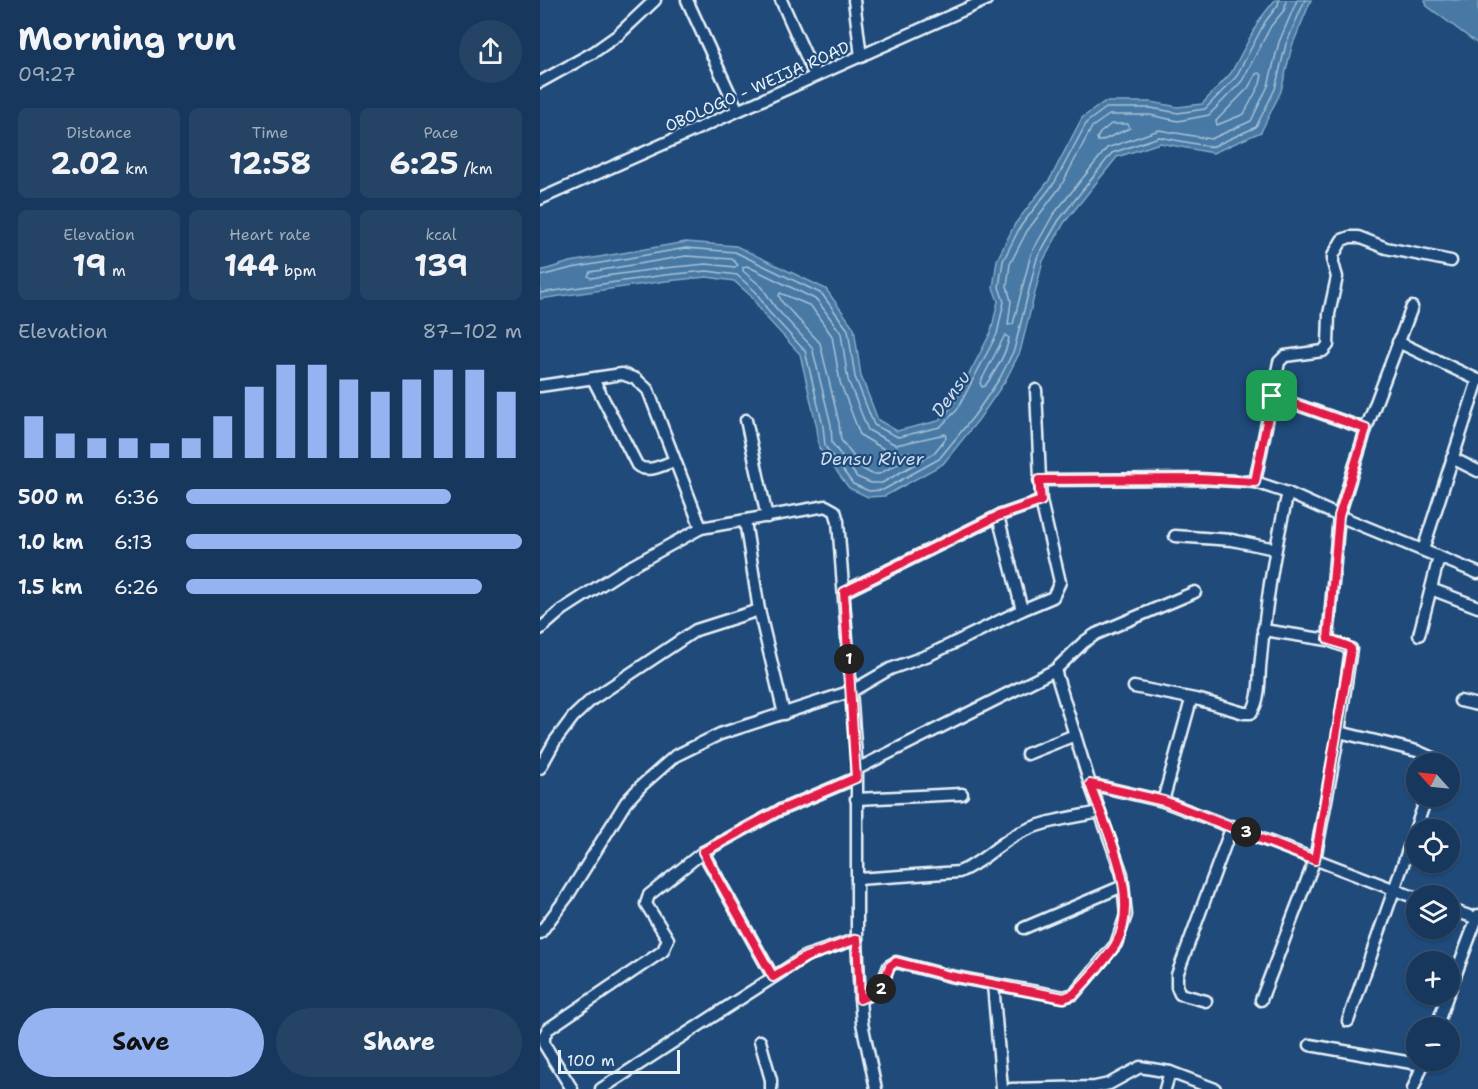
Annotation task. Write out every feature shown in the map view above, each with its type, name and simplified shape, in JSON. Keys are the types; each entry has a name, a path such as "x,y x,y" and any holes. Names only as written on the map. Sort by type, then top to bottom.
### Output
{"street":[{"path":"540,82 594,52 618,35 655,0"},
{"path":"687,0 737,109"},
{"path":"780,0 815,76"},
{"path":"854,0 861,57"},
{"path":"958,13 959,0"},
{"name":"OBOLOGO - WEIJA ROAD","path":"540,199 737,109 861,57 986,0"},
{"path":"1255,482 1279,362 1286,356 1323,351 1328,345 1329,314 1337,277 1333,256 1342,240 1358,237 1386,248 1451,261"},
{"path":"1328,639 1339,516 1366,429 1412,307"},
{"path":"1398,342 1478,380 1423,550"},
{"path":"540,386 622,374 643,384 648,390 701,528"},
{"path":"593,379 637,465 647,470 674,461"},
{"path":"540,933 567,897 627,802 641,786 675,756 720,734 852,691 890,669 929,655 1022,609 1053,597 1060,582 1041,501 1036,390"},
{"path":"1272,396 1366,429"},
{"path":"746,420 767,517"},
{"path":"1452,458 1478,471"},
{"path":"1039,480 1199,479 1255,482 1288,493 1478,573"},
{"path":"1134,687 1208,702 1244,713 1251,712 1257,700 1263,630 1275,549 1288,493"},
{"path":"844,592 998,516 1041,501"},
{"path":"540,629 562,610 621,572 701,528 826,506 835,511 838,521 852,691 856,774 857,939 860,999 862,1023 876,1089"},
{"path":"998,516 1022,609"},
{"path":"745,521 759,610 783,714"},
{"path":"1175,536 1212,538 1275,549"},
{"path":"1419,635 1439,557"},
{"path":"1431,589 1478,607"},
{"path":"572,1089 544,1044 542,1036 548,1029 663,951 668,939 646,904 649,895 703,852 778,811 856,774 1055,670 1084,642 1096,634 1195,592"},
{"path":"540,768 555,741 573,717 591,700 696,630 759,610"},
{"path":"1261,1000 1315,860 1351,649 1328,639 1263,630"},
{"path":"860,999 880,990 890,966 896,962 950,976 1064,998 1074,994 1116,944 1126,915 1122,874 1090,784 1055,670"},
{"path":"1164,801 1191,700"},
{"path":"1460,701 1478,705"},
{"path":"1338,732 1422,753"},
{"path":"1027,754 1075,735"},
{"path":"1090,784 1164,801 1406,895"},
{"path":"856,799 962,794"},
{"path":"1348,1021 1423,807"},
{"path":"857,879 959,872 972,867 1003,842 1036,825 1100,812"},
{"path":"1206,1000 1180,994 1177,987 1177,975 1232,826"},
{"path":"703,852 773,977"},
{"path":"1024,928 1123,886"},
{"path":"1460,912 1478,917 1460,963"},
{"path":"601,1089 806,957 857,939"},
{"path":"993,984 1002,1089"},
{"path":"760,1041 771,1080 771,1089"},
{"path":"1310,1045 1406,1060"},
{"path":"1011,1089 1095,1087 1109,1084 1140,1067 1170,1072 1215,1089"},
{"path":"1413,1089 1421,1071"},
{"path":"1165,1089 1170,1072"}],"water":[{"name":"Densu River","path":"1275,0 1311,0 1292,46 1281,91 1261,132 1213,153 1160,143 1117,157 1064,223 1043,261 1020,352 1005,381 979,419 943,464 885,496 868,497 849,488 819,448 817,428 800,354 765,316 751,296 734,281 707,277 540,299 540,271 570,262 686,242 736,246 826,289 854,328 861,376 878,420 897,431 938,421 952,407 991,332 998,301 993,288 997,260 1015,224 1050,179 1082,118 1104,102 1151,102 1178,107 1202,104 1231,73 1260,19"},
{"path":"1425,0 1478,0 1478,44 1427,6"}],"route":[{"path":"1272,396 1366,429 1339,516 1328,639 1351,649 1315,860 1164,801 1090,784 1122,874 1126,915 1116,944 1074,994 1064,998 950,976 896,962 890,966 880,990 860,999 857,939 806,957 773,977 703,852 778,811 856,778 844,592 998,516 1041,501 1039,480 1199,479 1255,482 1272,396"}],"water label":[{"name":"Densu","path":"951,394"}]}
